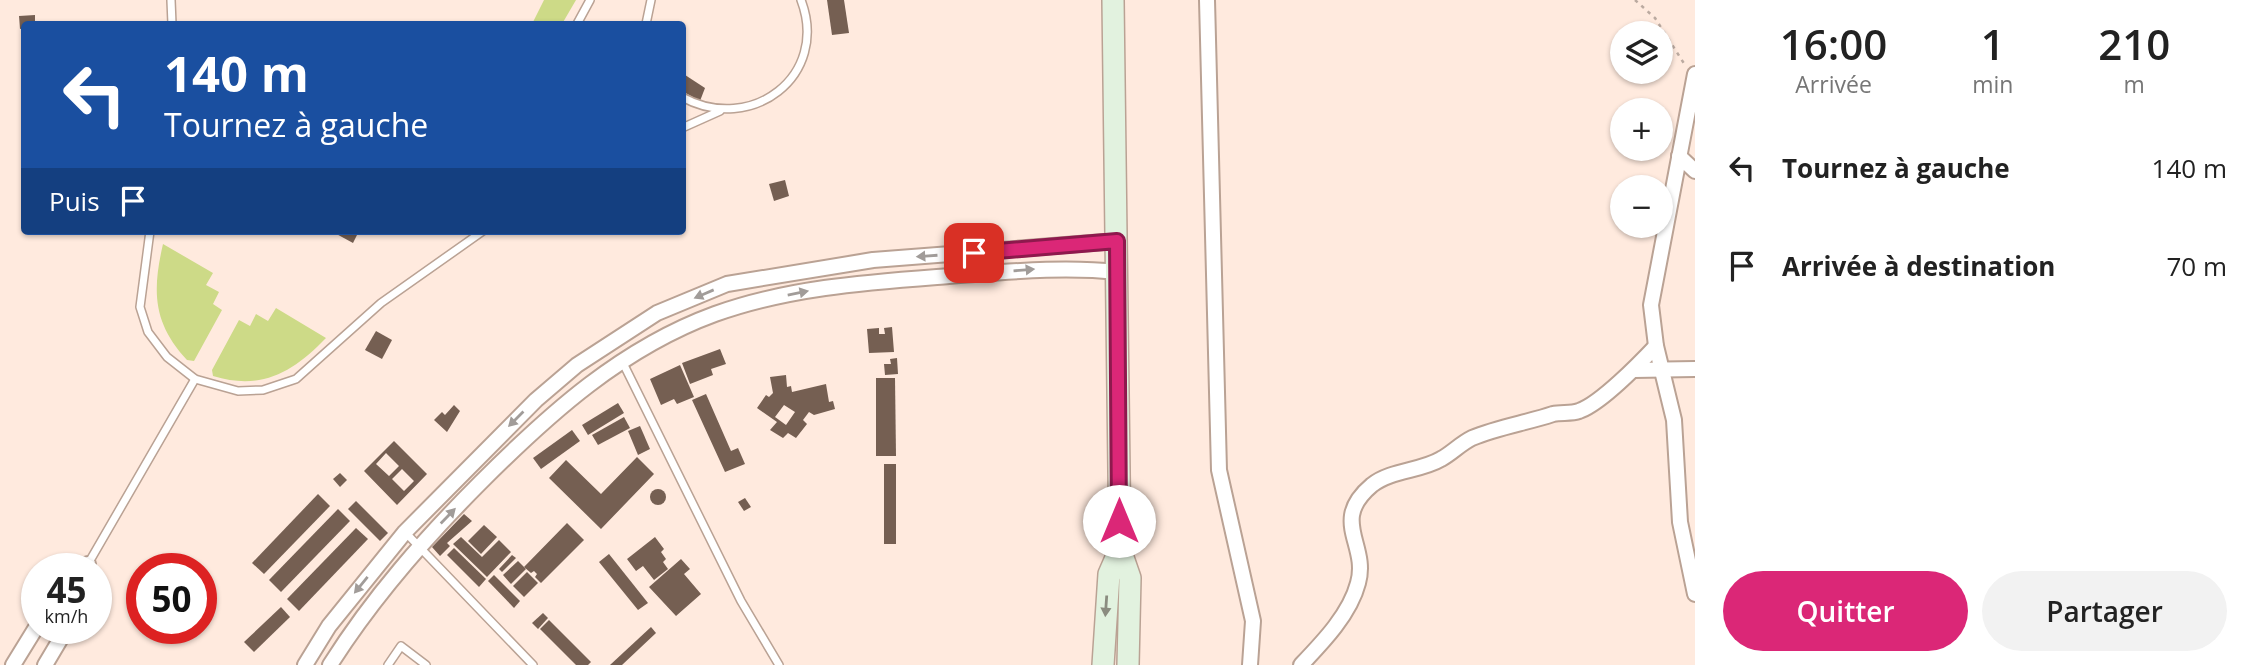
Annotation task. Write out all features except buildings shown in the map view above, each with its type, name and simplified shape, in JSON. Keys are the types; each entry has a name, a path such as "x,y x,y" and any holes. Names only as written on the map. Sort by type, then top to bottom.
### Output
{"main road":[{"path":"1113,0 1120,549 1130,578 1128,665"},
{"path":"1103,665 1109,574 1120,549"}],"street":[{"path":"1207,0 1220,470 1253,621 1250,665"},
{"path":"1695,74 1651,305 1656,346 1674,420 1680,522 1695,594"},
{"path":"1679,156 1695,171"},
{"path":"305,665 329,626 405,532 536,400 577,365 657,313 727,284 873,260 1117,241"},
{"path":"330,665 386,583 418,546 513,450 621,360 671,332 717,314 796,293 877,281 1043,268 1118,272"},
{"path":"1301,665 1333,631 1359,582 1357,555 1351,530 1352,508 1373,484 1441,460 1470,439 1502,427 1537,421 1554,414 1580,411 1634,370 1656,346"},
{"path":"1634,370 1695,369"},
{"path":"13,665 26,644"},
{"path":"45,665 57,644"}],"lane":[{"path":"171,0 172,21"},
{"path":"579,21 590,0"},
{"path":"647,21 651,0"},
{"path":"686,126 720,111 755,106 788,83 803,56 806,41 807,26 801,0"},
{"path":"686,98 720,111"},
{"path":"149,235 140,307 149,332 167,357 195,379 238,391 262,390 296,379 381,303 477,235"},
{"path":"621,360 741,601 779,665"},
{"path":"95,553 195,379"},
{"path":"405,532 533,665"},
{"path":"388,665 401,646 426,665"}],"path":[{"path":"1636,0 1654,19 1677,56 1695,74"}],"green space":[{"path":"544,0 576,0 564,21 534,21"},
{"path":"163,244 213,273 206,285 219,292 213,304 222,310 194,361 187,360 167,333 158,306 157,277"},
{"path":"276,308 326,338 289,369 262,380 231,380 213,376 212,370 239,320 250,326 256,314 268,321"}],"route":[{"path":"974,253 1117,241 1119,521"}]}
